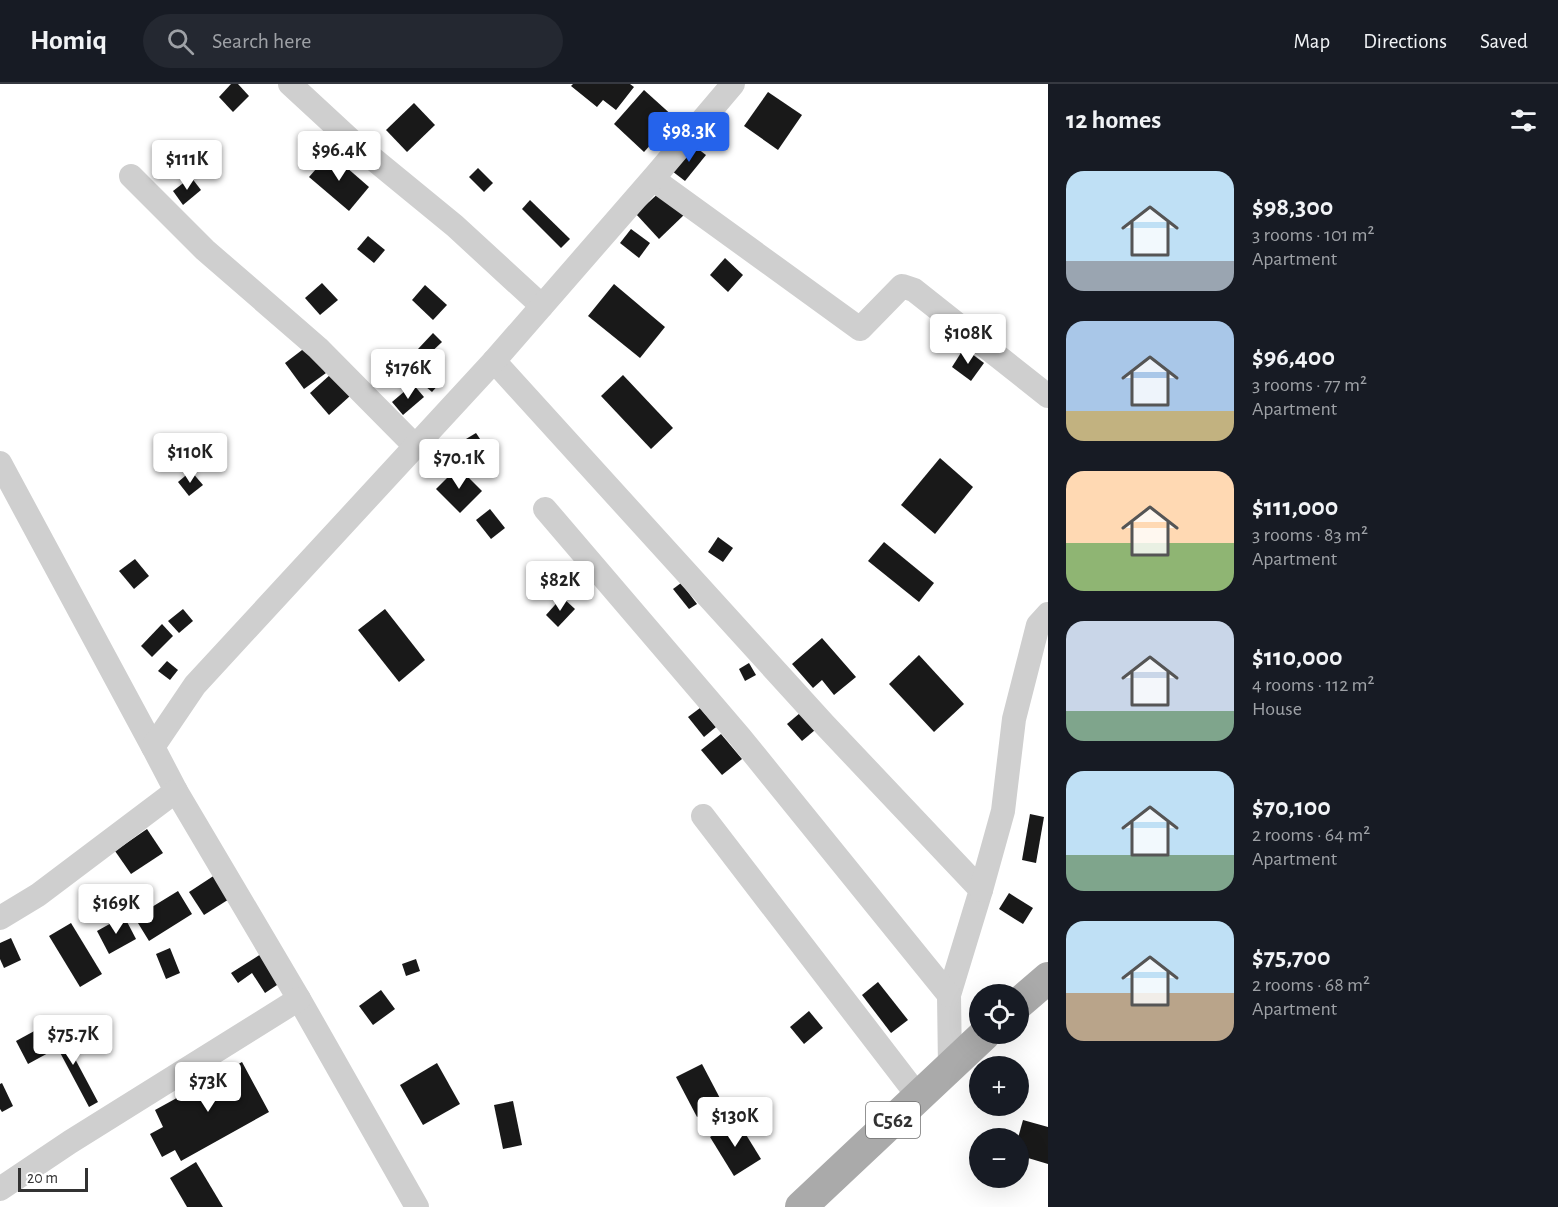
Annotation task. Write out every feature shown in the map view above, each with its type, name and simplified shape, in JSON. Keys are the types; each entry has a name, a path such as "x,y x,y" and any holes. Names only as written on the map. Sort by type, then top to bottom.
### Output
{"main road":[{"path":"1029,994 1048,978"},
{"name":"C562","path":"801,1207 975,1044"}],"street":[{"path":"290,84 355,144 455,225 542,306"},
{"path":"153,747 195,685 494,361 733,84"},
{"path":"131,176 205,250 318,348 415,446"},
{"path":"653,179 860,329 902,286 914,290 1048,396"},
{"path":"494,361 824,724 981,890"},
{"path":"0,463 176,791 299,999 416,1207"},
{"path":"545,509 740,737 949,994"},
{"path":"950,1067 949,994 1003,811 1014,719 1038,625 1048,614"},
{"path":"0,918 38,895 176,791"},
{"path":"703,816 918,1096"},
{"path":"0,1189 70,1142 299,999"}],"building":[{"path":"231,84 238,84 249,96 233,112 219,97"},
{"path":"573,84 630,84 634,87 616,110 603,100 597,107 571,86"},
{"path":"644,90 675,118 644,152 614,124"},
{"path":"768,92 802,115 778,150 744,126"},
{"path":"414,103 435,125 407,152 386,130"},
{"path":"693,145 706,155 685,181 672,171"},
{"path":"330,153 369,187 349,211 309,177"},
{"path":"478,168 493,183 484,192 469,177"},
{"path":"191,177 201,190 183,205 173,191"},
{"path":"663,189 686,213 659,239 636,214"},
{"path":"530,200 570,239 561,248 522,209"},
{"path":"631,229 650,243 639,258 620,243"},
{"path":"368,236 385,250 374,263 357,249"},
{"path":"725,258 743,275 728,292 710,275"},
{"path":"322,283 338,300 320,315 305,298"},
{"path":"614,284 665,327 640,358 588,316"},
{"path":"425,285 447,305 433,320 412,300"},
{"path":"433,333 442,342 426,357 418,349"},
{"path":"306,347 326,373 304,389 285,363"},
{"path":"964,348 984,363 971,381 952,367"},
{"path":"426,371 440,383 432,392 418,380"},
{"path":"331,374 350,396 329,415 310,393"},
{"path":"623,375 673,428 651,449 601,396"},
{"path":"413,384 424,397 403,415 392,402"},
{"path":"476,433 497,464 481,474 461,442"},
{"path":"940,458 973,487 935,534 901,505"},
{"path":"458,467 482,491 460,513 436,489"},
{"path":"191,471 203,485 189,496 178,482"},
{"path":"490,509 505,528 491,539 476,520"},
{"path":"718,537 733,548 723,562 708,552"},
{"path":"884,542 934,583 919,602 868,561"},
{"path":"135,559 149,576 134,589 119,571"},
{"path":"681,583 697,604 689,609 673,589"},
{"path":"562,597 575,609 558,627 546,615"},
{"path":"183,609 193,621 179,633 168,621"},
{"path":"385,609 425,660 399,682 358,630"},
{"path":"162,624 173,636 152,657 141,646"},
{"path":"822,638 856,677 834,695 822,680 813,688 792,664"},
{"path":"919,655 964,704 934,732 889,684"},
{"path":"167,661 178,670 170,680 158,671"},
{"path":"749,663 756,675 745,681 739,669"},
{"path":"700,708 716,727 704,737 688,717"},
{"path":"800,713 815,730 802,741 787,724"},
{"path":"721,734 742,759 722,775 701,750"},
{"path":"1030,814 1044,817 1036,863 1022,860"},
{"path":"147,829 163,853 131,874 115,851"},
{"path":"218,873 234,896 204,915 189,892"},
{"path":"134,889 147,910 178,891 192,914 149,941 122,897"},
{"path":"1009,893 1033,908 1023,924 999,909"},
{"path":"124,916 136,939 109,954 97,931"},
{"path":"71,923 102,974 80,987 49,936"},
{"path":"11,938 21,960 4,968 0,959 0,943"},
{"path":"170,948 180,973 166,979 156,954"},
{"path":"261,954 280,983 265,993 252,973 238,983 231,973"},
{"path":"416,959 420,971 406,976 402,964"},
{"path":"878,982 908,1020 891,1033 862,995"},
{"path":"381,990 395,1009 373,1025 359,1006"},
{"path":"809,1011 823,1028 804,1044 790,1027"},
{"path":"57,1025 98,1102 89,1107 48,1030"},
{"path":"38,1029 50,1052 28,1064 16,1041"},
{"path":"242,1062 269,1112 181,1161 175,1150 162,1157 150,1134 163,1127 155,1110"},
{"path":"437,1063 460,1104 423,1125 400,1085"},
{"path":"702,1064 723,1104 697,1117 676,1077"},
{"path":"2,1083 13,1106 2,1112 0,1084"},
{"path":"513,1101 522,1145 503,1149 494,1105"},
{"path":"737,1120 761,1159 734,1176 710,1137"},
{"path":"1023,1120 1048,1127 1048,1164 1029,1158 1029,1128 1021,1128"},
{"path":"196,1162 223,1207 187,1207 170,1178"}]}
